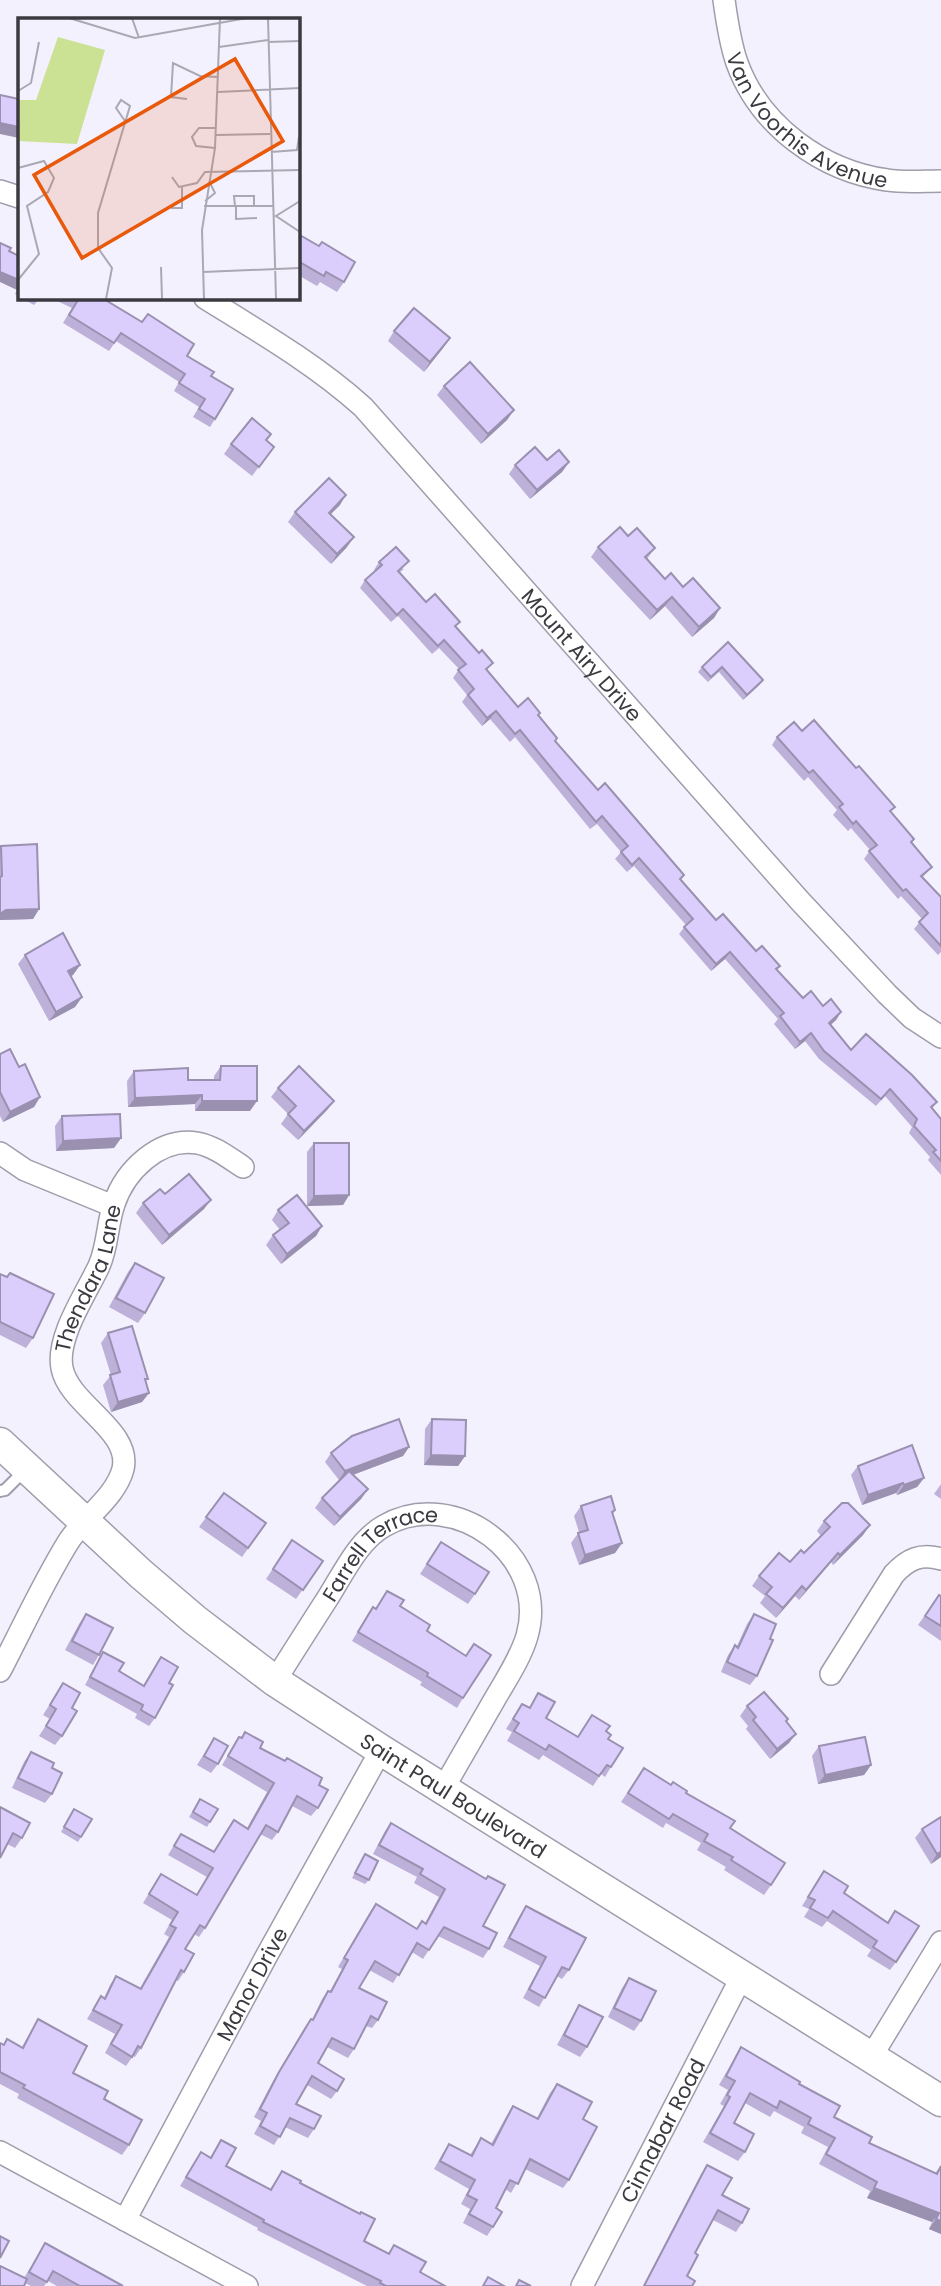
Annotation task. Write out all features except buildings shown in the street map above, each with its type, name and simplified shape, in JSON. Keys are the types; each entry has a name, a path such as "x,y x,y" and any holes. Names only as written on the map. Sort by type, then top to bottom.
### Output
{"street":[{"name":"Van Voorhis Avenue","path":"724,0 729,37 738,65 767,115 787,135 811,152 859,175 888,181 941,181"},
{"path":"0,191 18,197"},
{"name":"Mount Airy Drive","path":"207,299 300,356 338,384 363,407 800,901 887,994 912,1018 941,1037"},
{"name":"Thendara Lane","path":"84,1520 111,1491 120,1478 124,1465 118,1441 75,1395 65,1380 61,1353 65,1336 106,1247 113,1206 122,1184 136,1167 164,1148 194,1143 209,1147 243,1167"},
{"path":"0,1153 26,1170 113,1206"},
{"name":"Saint Paul Boulevard","path":"0,1443 195,1620 275,1681 382,1751 941,2101"},
{"name":"Farrell Terrace","path":"275,1681 354,1556 383,1527 416,1515 436,1514 470,1522 488,1532 513,1556 527,1583 531,1600 527,1636 509,1675 443,1789"},
{"path":"0,1671 67,1544 84,1520"},
{"path":"831,1674 894,1574 904,1563 917,1557 932,1556 941,1559"},
{"name":"Manor Drive","path":"125,2220 267,1955 382,1751"},
{"path":"871,2057 941,1942"},
{"name":"Cinnabar Road","path":"582,2286 742,1976"},
{"path":"0,2152 247,2286"}],"lane":[{"path":"0,1491 5,1490 27,1468"}]}
